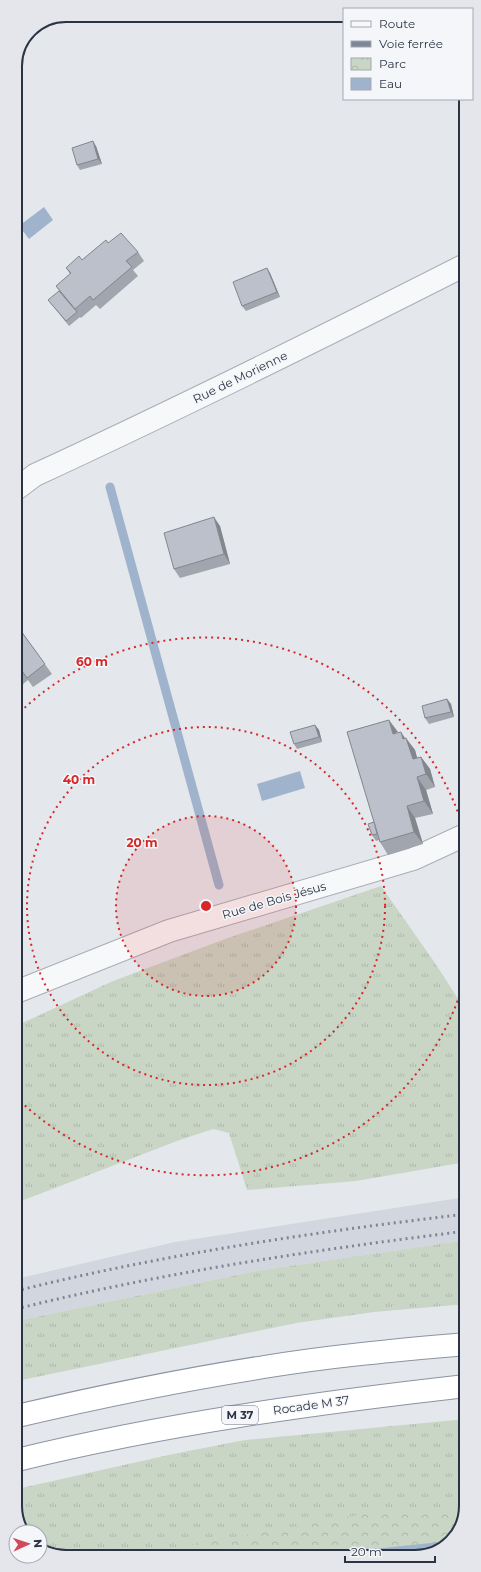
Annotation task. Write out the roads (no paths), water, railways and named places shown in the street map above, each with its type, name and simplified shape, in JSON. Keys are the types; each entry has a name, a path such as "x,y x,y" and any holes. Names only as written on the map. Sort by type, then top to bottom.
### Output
{"highway":[{"path":"22,1415 96,1397 264,1366 395,1350 459,1345"},
{"name":"Rocade M 37","path":"22,1459 82,1444 271,1410 374,1396 459,1387"}],"street":[{"name":"Rue de Morienne","path":"22,485 35,475 214,390 459,268"},
{"name":"Rue de Bois Jésus","path":"22,990 169,931 413,859 459,838"}],"water":[{"path":"44,207 53,220 29,239 22,230 22,224"},
{"path":"300,771 305,788 262,801 257,784"},
{"path":"441,1542 432,1547 421,1550 329,1550 383,1548"}],"waterway":[{"path":"110,487 219,885"}],"railway":[{"path":"22,1290 128,1266 240,1245 353,1228 459,1215"},
{"path":"22,1308 128,1284 240,1263 459,1232"}]}
